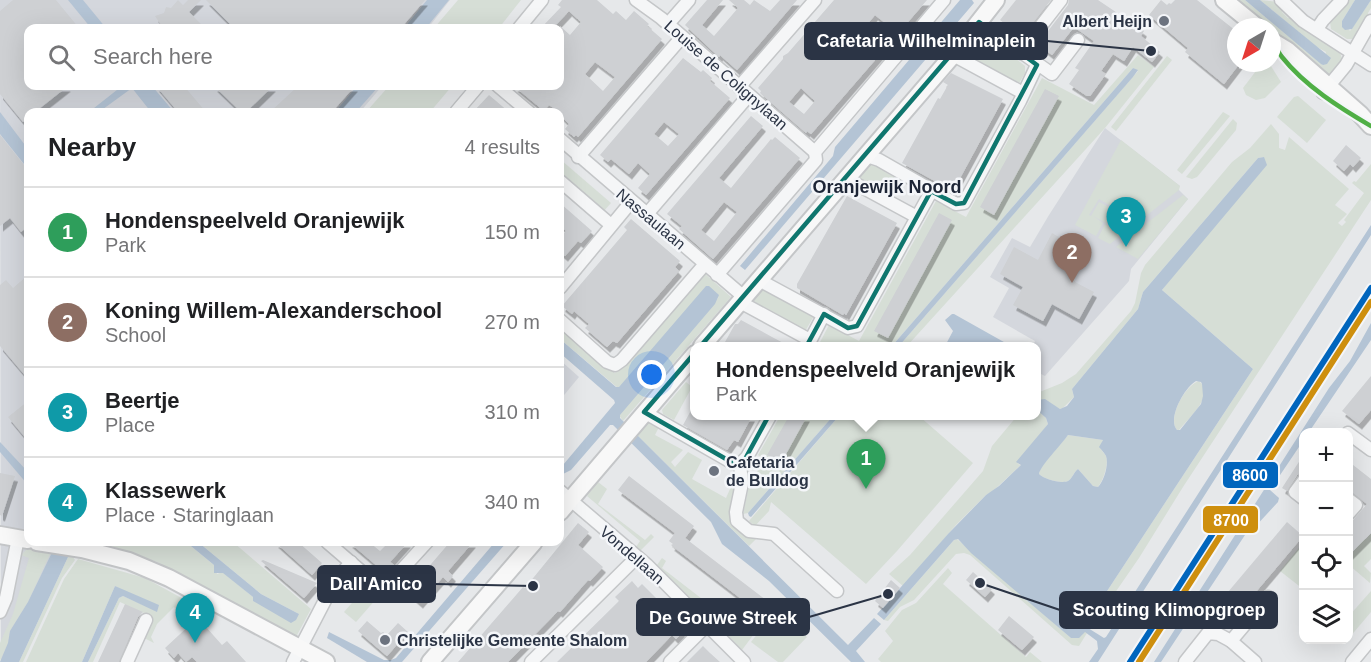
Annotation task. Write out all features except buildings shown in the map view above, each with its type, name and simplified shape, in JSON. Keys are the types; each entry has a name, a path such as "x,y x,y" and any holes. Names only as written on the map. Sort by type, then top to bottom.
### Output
{"street":[{"path":"522,24 542,0"},
{"name":"Louise de Colignylaan","path":"636,0 668,24 815,152"},
{"path":"668,24 689,0"},
{"path":"739,87 815,0"},
{"path":"717,274 816,160 815,152 944,0"},
{"path":"705,342 952,56 996,0"},
{"path":"1020,53 1061,0"},
{"path":"1224,0 1246,18"},
{"path":"1281,0 1303,21 1371,65"},
{"path":"1317,29 1342,0"},
{"path":"1326,90 1346,65 1351,52 1371,21"},
{"path":"979,22 1052,74 1078,40"},
{"path":"578,157 682,37"},
{"path":"1281,47 1326,90 1371,126"},
{"path":"952,56 1023,93"},
{"path":"867,156 956,204 964,203 1020,101 1037,65"},
{"path":"459,108 475,90"},
{"path":"503,90 524,108"},
{"path":"647,214 749,96"},
{"name":"Nassaulaan","path":"564,146 717,274 742,300 806,342"},
{"path":"847,179 917,217"},
{"name":"Nassaulaan","path":"564,184 611,225"},
{"path":"759,280 849,328 857,326 932,190"},
{"path":"564,283 631,202"},
{"path":"564,324 607,362 615,366 705,264"},
{"path":"809,342 824,314"},
{"path":"564,500 621,440 690,360"},
{"path":"639,418 733,463 740,464"},
{"path":"740,464 747,457 768,420"},
{"path":"1353,437 1371,450"},
{"path":"740,464 742,483 736,512 737,520 749,531 774,534 837,591"},
{"name":"Vondellaan","path":"564,502 647,565 744,662"},
{"path":"0,535 23,539 0,612"},
{"path":"64,546 129,561 169,578 297,655 326,662"},
{"path":"332,546 376,584 385,588 423,546"},
{"path":"433,661 531,546"},
{"path":"531,662 636,558"},
{"path":"297,655 334,583 351,562"},
{"path":"1231,642 1268,597"},
{"path":"127,662 146,620"},
{"path":"670,662 707,625"},
{"path":"1185,662 1208,633 1218,633 1255,662"},
{"path":"1352,662 1371,639"}],"highlighted area":[{"path":"979,22 1037,65 964,203 956,204 931,191 857,326 848,328 824,314 744,461 733,463 644,412"}],"shaded area":[{"path":"0,0 450,0 431,24 24,24 24,90 379,90 363,108 24,108 24,546 55,546 1,662"},
{"path":"458,0 521,0 502,24 437,24"},
{"path":"1232,0 1245,0 1267,18 1253,18"},
{"path":"1260,0 1278,2 1283,6 1282,12 1288,18 1294,17 1340,52 1342,59 1339,65 1333,72 1324,75 1281,41 1281,30 1323,65 1326,52 1315,46"},
{"path":"1346,0 1355,0 1342,21 1350,31 1371,0 1369,18 1357,30 1356,39 1347,39 1331,29 1328,20 1332,15 1336,16 1341,11 1340,7"},
{"path":"988,32 991,39 1025,66 1025,73 1018,85 968,57"},
{"path":"1138,55 1154,67 1105,128 911,342 902,342 1138,71 1133,68 895,342 820,342 829,325 859,341 936,201 966,217 1042,78 1094,105"},
{"path":"1167,56 1172,60 1116,131 1111,127"},
{"path":"1255,72 1275,72 1281,82 1265,98 1256,100 1246,95 1243,88"},
{"path":"385,90 449,90 433,108 370,108"},
{"path":"1298,96 1326,120 1307,143 1277,117 1294,97"},
{"path":"1223,112 1230,116 1182,174 1177,170"},
{"path":"1233,119 1237,123 1236,130 1197,177 1192,179 1186,177"},
{"path":"1271,124 1279,134 1279,148 1285,150 1289,137 1349,189 1335,205 1347,214 1338,223 1342,226 1364,193 1352,183 1356,182 1371,164 1371,200 1139,558 1090,629 1088,628 1090,617 1253,369 1162,290 1264,157 1258,158 1143,292 1138,309 1072,389 1074,397 1060,409 1041,400 1041,391 1062,383 1076,374 1131,311 1145,265 1232,162 1250,148"},
{"path":"1105,128 1180,186 1178,189 1188,199 1131,269 1129,281 1045,376 1041,374 1041,342 1035,342 993,317 1009,288 990,277 1012,238 1030,247"},
{"path":"1121,140 1180,186 1179,190 1110,244 1098,238 1105,224 1119,232 1128,216 1099,199 1089,215 1091,216 1099,202 1126,216 1119,230 1093,216 1103,223 1096,236 1075,225"},
{"path":"564,163 611,203 603,212 564,178"},
{"path":"871,163 884,166 885,172 901,181 892,196 862,180 857,180"},
{"path":"1183,195 1188,199 1138,259 1116,247"},
{"path":"704,273 731,297 623,421 619,415 719,297 618,388 564,342 564,329 615,373 699,275"},
{"path":"764,287 772,291 774,295 814,316 804,333 796,326 751,303"},
{"path":"564,364 579,377 564,395"},
{"path":"1199,381 1203,387 1203,400 1177,430 1174,418 1179,403 1188,389"},
{"path":"686,382 690,385 690,391 674,420 663,414 662,410"},
{"path":"1041,414 1046,418 1048,424 1018,464 1021,465 956,525 903,586 889,574 910,555 983,471 992,446 1014,420 1041,420"},
{"path":"778,420 829,420 748,513 743,514 749,486 764,459 758,455"},
{"path":"836,420 924,420 973,463 866,584 771,502 769,511 755,526 749,521"},
{"path":"647,422 659,427 655,435 683,450 671,462 675,467 688,452 702,460 692,479 726,498 734,480 738,482 731,515 759,536 749,546 637,435"},
{"path":"1068,435 1103,440 1100,447 1106,456 1107,463 1104,477 1098,487 1093,486 1078,469 1065,482 1053,481 1039,474 1047,460"},
{"path":"598,482 607,489 598,504 645,540 651,534 654,537 640,551 636,547 640,541 587,496"},
{"path":"1371,533 1371,559 1364,566 1371,573 1370,583 1353,568 1353,552 1364,538 1366,539"},
{"path":"957,539 1071,638 1081,636 1085,631 1087,633 1079,646 1072,645 970,555 964,553 956,554 914,600 900,607 888,621 884,620"},
{"path":"111,546 191,546 214,565 217,574 223,572 253,597 253,601 299,614 261,594 203,546 238,546 311,609 296,637 157,562"},
{"path":"28,548 50,554 28,602 10,631 8,643 0,661 0,643 13,614 29,558 21,555"},
{"path":"1299,548 1299,586 1280,571"},
{"path":"68,557 73,557 75,560 62,578 23,662 19,662"},
{"path":"662,558 666,561 662,568 750,636 755,629 757,630 742,650 657,565"},
{"path":"78,559 145,578 198,607 197,610 193,613 185,608 180,612 174,607 157,624 151,637 154,643 144,638 144,613 120,602 93,662 88,662 119,598 123,596 157,611 115,586 82,662 26,662 64,579"},
{"path":"948,568 952,573 943,584 1026,657 1030,652 1042,662 881,662 878,659 893,641 885,631 902,610 916,603"},
{"path":"365,588 377,598 356,622 344,612"},
{"path":"1371,591 1371,612 1353,633 1353,611"},
{"path":"775,611 807,637 783,662 778,662 751,642"}],"water":[{"path":"68,0 83,0 103,24 88,24"},
{"path":"427,0 449,0 429,24 407,24"},
{"path":"960,0 972,0 974,3 745,270 740,266 833,156 835,147"},
{"path":"1245,0 1260,0 1331,58 1327,64 1321,64 1281,30 1281,18 1266,18"},
{"path":"1355,0 1371,0 1352,29 1345,30 1342,27 1342,21"},
{"path":"1133,68 1138,70 902,342 895,342"},
{"path":"117,90 129,90 104,108 94,108"},
{"path":"134,90 155,90 171,108 148,108"},
{"path":"354,90 375,90 360,108 338,108"},
{"path":"0,112 24,144 24,164 0,134"},
{"path":"1264,157 1267,165 1162,290 1253,369 1090,617 1091,622 1088,628 1104,638 1371,225 1371,235 1098,662 1089,662 1098,649 1097,641 1085,632 1079,638 1071,638 971,553 958,539 954,540 884,620 877,614 948,534 986,495 1021,465 1016,462 1048,424 1041,414 1041,400 1045,399 1060,409 1067,406 1074,397 1072,389 1138,309 1143,292 1258,158","holes":["1196,381 1201,382 1203,396 1201,404 1180,430 1177,430 1174,419 1178,404 1191,385","1068,435 1103,440 1099,447 1106,456 1107,463 1104,477 1098,487 1093,486 1078,469 1065,482 1053,481 1039,474"]},
{"path":"706,286 719,295 715,304 620,415 620,418 848,645 874,618 881,624 856,651 865,662 851,662 769,581 722,544 711,522 613,425 610,425 571,470 564,474 564,464 615,403 564,356 564,342 616,387 619,387"},
{"path":"954,314 1004,342 947,342 953,331 945,320"},
{"path":"1371,323 1371,340 1312,428 1303,428 1329,388 1350,361"},
{"path":"829,420 836,420 751,517 748,513"},
{"path":"1299,435 1299,447 1270,490 1279,498 1278,502 1245,535 1161,662 1154,662"},
{"path":"0,442 24,468 24,480 0,452"},
{"path":"55,546 73,546 19,662 0,662 10,631 28,602"},
{"path":"191,546 203,546 261,594 299,614 296,620 291,623 253,601 253,597 223,573 214,573 214,565"},
{"path":"492,546 504,546 402,662 367,662 327,638 329,632 384,660 396,658"},
{"path":"115,586 159,605 157,612 123,596 119,598 88,662 82,662"}],"transit line":[{"path":"1281,55 1291,68 1312,87 1371,126"},
{"name":"8600","path":"1130,662 1371,288"},
{"name":"8700","path":"1139,662 1371,302"}],"place":[{"name":"Albert Heijn","path":"1164,21"},
{"name":"Cafetaria Wilhelminaplein","path":"1151,51"},
{"name":"Beertje","path":"1126,247"},
{"name":"Koning Willem-Alexanderschool","path":"1072,283"},
{"name":"Cafetaria de Bulldog","path":"714,471"},
{"name":"Hondenspeelveld Oranjewijk","path":"866,489"},
{"name":"Scouting Klimopgroep","path":"980,583"},
{"name":"Dall'Amico","path":"533,586"},
{"name":"De Gouwe Streek","path":"888,594"},
{"name":"Christelijke Gemeente Shalom","path":"385,640"},
{"name":"Klassewerk","path":"195,643"}],"district":[{"name":"Oranjewijk Noord","path":"887,187"}]}
